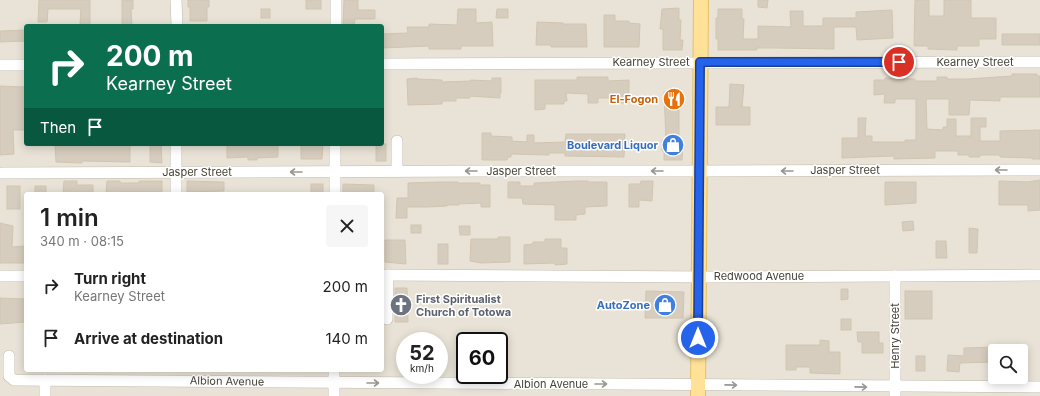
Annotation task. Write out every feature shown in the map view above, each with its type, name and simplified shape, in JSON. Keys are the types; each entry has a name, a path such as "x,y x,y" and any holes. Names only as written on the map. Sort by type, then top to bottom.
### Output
{"main road":[{"path":"698,390 701,0"}],"street":[{"path":"176,0 177,24"},
{"path":"336,0 336,24"},
{"name":"Kearney Street","path":"384,64 1040,62"},
{"path":"0,65 24,65"},
{"path":"396,171 397,141"},
{"path":"176,146 176,192"},
{"path":"335,146 335,192"},
{"name":"Jasper Street","path":"2,173 1040,170"},
{"path":"385,275 387,319"},
{"name":"Redwood Avenue","path":"385,275 699,277 1040,275"},
{"path":"0,276 24,276"},
{"name":"Henry Street","path":"895,276 895,392"},
{"name":"Albion Avenue","path":"9,356 9,376 14,380 334,382 698,390 895,392 1040,387"},
{"path":"334,372 334,396"},
{"path":"45,380 45,396"}],"shaded area":[{"path":"0,0 1040,0 1040,396 0,396"}],"building":[{"path":"39,0 90,0 90,24 80,24 81,9 48,9 47,22 38,22"},
{"path":"122,0 133,0 133,9 131,9 132,24 122,24"},
{"path":"188,0 209,0 209,7 207,7 207,21 190,21 190,7 188,7"},
{"path":"306,0 321,0 321,9 306,9"},
{"path":"344,0 358,0 358,10 375,10 375,19 355,19 354,24 343,24"},
{"path":"758,0 768,0 767,8 758,7"},
{"path":"915,0 929,0 929,16 944,16 944,0 971,0 971,18 996,18 996,39 979,39 979,46 957,46 957,50 928,49 928,46 914,46"},
{"path":"679,8 679,20 681,20 680,40 683,40 682,50 663,50 663,29 660,29 662,9"},
{"path":"261,9 270,9 270,18 261,18"},
{"path":"458,9 476,9 476,23 492,22 493,46 461,46 461,49 429,49 429,46 384,48 384,34 408,33 407,27 429,27 429,24 457,25"},
{"path":"497,9 508,9 508,18 496,18"},
{"path":"718,9 742,9 742,19 744,19 743,39 758,39 758,26 791,27 790,11 803,11 803,26 823,26 823,18 856,18 856,12 892,10 893,38 857,40 856,27 834,27 834,49 757,48 757,50 718,50 718,39 716,39 716,18 718,18"},
{"path":"604,15 615,15 615,21 629,21 629,23 640,24 639,47 604,47"},
{"path":"537,22 586,24 587,47 551,47 551,45 536,45"},
{"path":"24,30 24,41 0,42 0,31"},
{"path":"1002,34 1040,34 1040,45 1002,45"},
{"path":"1012,74 1037,74 1037,76 1040,76 1040,97 1000,97 1000,101 970,100 969,115 949,115 949,99 926,99 927,129 943,130 943,127 947,127 947,119 956,119 956,136 971,136 971,118 986,118 986,127 980,127 980,141 1000,141 1000,131 1040,130 1040,159 1000,157 1000,155 980,155 980,157 969,157 969,155 958,155 958,151 935,151 935,158 894,159 894,156 842,158 842,138 858,138 858,118 866,118 865,136 872,136 872,142 905,142 905,140 916,140 916,99 895,99 895,103 884,103 885,94 874,95 874,80 885,80 885,78 915,79 915,81 937,81 937,77 947,77 947,79 968,79 1012,76"},
{"path":"577,77 608,77 608,81 629,80 629,103 621,103 621,98 598,98 598,103 588,103 588,94 566,93 567,101 564,101 564,104 545,104 545,109 535,110 535,80 577,80"},
{"path":"417,78 442,80 442,82 471,80 492,81 492,78 501,78 500,98 470,96 470,98 456,98 456,101 442,101 442,104 408,105 407,79"},
{"path":"730,84 744,85 742,107 750,107 750,125 716,125 716,107 729,107"},
{"path":"0,86 24,87 24,130 13,130 14,154 0,155"},
{"path":"664,92 683,92 683,105 679,105 679,140 683,140 682,160 664,160 662,140 666,140"},
{"path":"482,133 491,133 491,136 512,137 512,141 527,142 527,135 534,135 534,143 565,142 566,134 625,134 624,157 565,156 565,153 549,153 549,155 511,154 511,157 508,157 507,160 482,160"},
{"path":"384,144 386,144 386,161 376,161 376,146 384,146"},
{"path":"55,146 130,146 130,162 56,162"},
{"path":"150,146 161,146 162,163 150,162"},
{"path":"227,146 278,146 278,157 257,158 257,160 248,160 248,157 227,158"},
{"path":"301,146 323,146 322,159 301,159"},
{"path":"1040,180 1040,210 1028,211 1028,205 999,205 999,181 1027,182"},
{"path":"64,181 77,181 77,185 93,185 93,192 63,192"},
{"path":"107,181 139,183 139,181 162,181 162,192 106,192"},
{"path":"187,181 224,182 224,191 187,192"},
{"path":"576,181 607,182 607,206 585,207 585,214 576,215 576,220 555,220 555,205 523,204 522,198 508,198 508,182 520,182 520,186 534,186 534,183"},
{"path":"641,181 653,181 652,201 639,200 639,207 629,207 629,184 640,184"},
{"path":"885,182 916,182 916,203 885,205"},
{"path":"408,183 480,183 480,185 490,185 490,207 481,207 481,203 407,207 407,218 396,218 397,198 408,198"},
{"path":"311,184 323,184 323,192 311,192"},
{"path":"343,184 374,185 374,192 343,192"},
{"path":"7,186 20,186 20,209 7,209"},
{"path":"35,186 46,186 46,192 35,192"},
{"path":"913,221 914,230 903,231 902,222"},
{"path":"0,223 13,226 12,247 24,246 24,263 0,263"},
{"path":"411,225 421,225 421,233 411,233"},
{"path":"459,226 470,226 470,235 460,235"},
{"path":"969,228 978,229 977,253 969,253"},
{"path":"498,237 510,237 510,262 481,263 470,261 471,239 498,239"},
{"path":"545,239 561,239 561,248 567,248 567,264 524,264 524,245 533,244 533,242 545,242"},
{"path":"385,240 405,240 406,264 385,262"},
{"path":"936,241 946,241 947,258 936,258"},
{"path":"438,244 448,244 448,264 438,264"},
{"name":"First Spiritualist Church of Totowa","path":"395,288 407,288 408,322 395,322"},
{"path":"841,289 848,289 848,299 841,300"},
{"name":"AutoZone","path":"646,291 684,292 683,318 645,318"},
{"path":"905,291 932,291 932,319 905,319"},
{"path":"0,298 24,299 24,322 0,324"},
{"path":"841,319 851,319 851,330 841,330"},
{"path":"857,332 879,332 879,343 883,343 883,353 862,353 862,342 858,342"},
{"path":"820,340 829,341 829,352 840,352 840,374 810,373 810,367 796,367 796,370 786,370 786,345 820,345"},
{"path":"988,347 988,362 960,363 959,372 947,371 948,355 964,356 964,348"},
{"path":"916,356 925,356 925,371 916,371"}],"place":[{"name":"El-Fogon","path":"674,99"},
{"name":"Boulevard Liquor","path":"673,145"},
{"name":"First Spiritualist Church of Totowa","path":"401,305"},
{"name":"AutoZone","path":"665,305"}],"route":[{"path":"698,338 700,62 899,62"}]}
